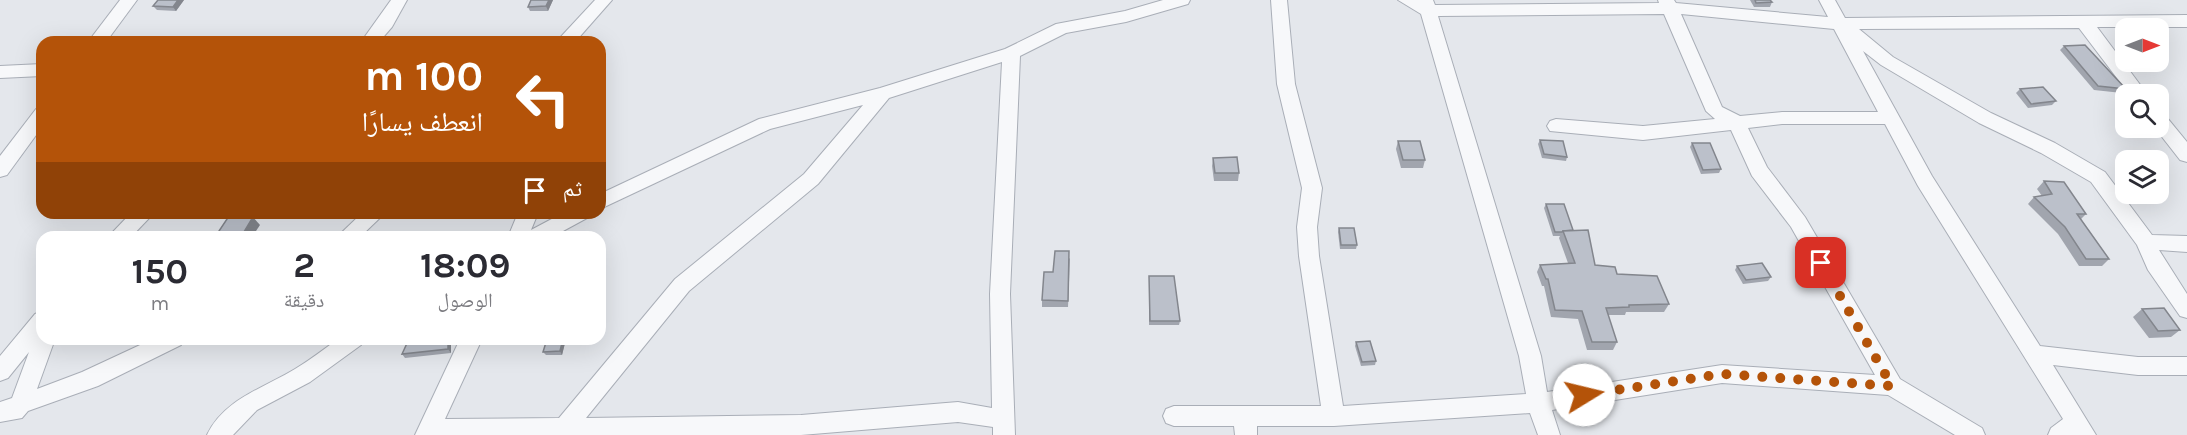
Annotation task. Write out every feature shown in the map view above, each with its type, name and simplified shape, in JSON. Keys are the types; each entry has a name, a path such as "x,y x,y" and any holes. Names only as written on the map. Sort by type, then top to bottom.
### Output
{"street":[{"path":"102,36 129,0"},
{"path":"374,36 399,0"},
{"path":"571,36 604,0"},
{"path":"606,199 765,124 883,94 1011,53 1062,28 1126,16 1182,0"},
{"path":"1279,0 1286,84 1312,188 1307,227 1309,256 1334,416"},
{"path":"1406,0 1427,5 1668,4 1841,24 2082,20 2187,21"},
{"path":"1827,0 1888,118 1925,181 2035,354 2073,430"},
{"path":"1668,4 1715,111 1736,122 1759,171 1798,222 1892,386"},
{"path":"1427,5 1530,356 1538,403 1549,435"},
{"path":"2082,20 2130,84"},
{"path":"1841,24 1887,61 1985,118 2048,148 2098,177 2146,242 2155,264 2187,310"},
{"path":"468,345 427,432 563,429 802,430 958,412 1003,427 1000,294 1011,53"},
{"path":"0,72 36,70"},
{"path":"563,429 682,285 811,179 883,94"},
{"path":"1556,126 1643,133 1782,118 1888,118"},
{"path":"0,170 36,122"},
{"path":"2169,133 2187,155"},
{"path":"124,231 138,219"},
{"path":"353,231 368,219"},
{"path":"546,231 569,219"},
{"path":"2146,242 2187,244"},
{"path":"0,372 36,327"},
{"path":"0,425 21,404 42,345"},
{"path":"0,412 90,379 161,345"},
{"path":"218,435 249,403 302,376 346,345"},
{"path":"2035,354 2138,366 2187,366"},
{"path":"1174,416 1246,426 1334,416 1538,403 1722,374 1892,386 1974,435"}],"building":[{"path":"158,0 178,0 173,7 153,6"},
{"path":"531,0 549,0 546,6 528,7"},
{"path":"1755,0 1770,0 1772,2 1756,3"},
{"path":"2085,45 2121,84 2115,84 2115,88 2098,86 2064,46"},
{"path":"2043,87 2056,101 2031,104 2020,89"},
{"path":"1540,140 1563,141 1567,157 1544,154"},
{"path":"1398,141 1420,141 1425,160 1403,160"},
{"path":"1692,143 1710,143 1721,169 1703,170"},
{"path":"1237,157 1239,173 1215,173 1213,158"},
{"path":"2044,181 2064,182 2086,214 2077,214 2109,259 2086,259 2065,227 2034,197 2052,194"},
{"path":"1546,204 1564,204 1573,230 1555,232"},
{"path":"227,219 252,219 245,231 219,231"},
{"path":"1339,228 1354,228 1357,245 1341,245"},
{"path":"1588,230 1595,265 1615,267 1617,274 1657,276 1669,304 1606,308 1617,342 1592,342 1582,311 1555,310 1548,279 1540,265 1575,263 1563,231"},
{"path":"1055,251 1069,251 1068,301 1042,300 1044,272 1053,272"},
{"path":"1762,263 1771,277 1746,280 1737,266"},
{"path":"1149,276 1174,276 1180,321 1150,321"},
{"path":"2164,308 2180,330 2158,331 2142,309"},
{"path":"1370,341 1376,361 1362,362 1356,342"},
{"path":"406,345 448,345 448,349 402,354"},
{"path":"545,345 562,345 560,351 543,352"}],"route":[{"path":"1584,395 1722,374 1892,386 1821,263"}]}
